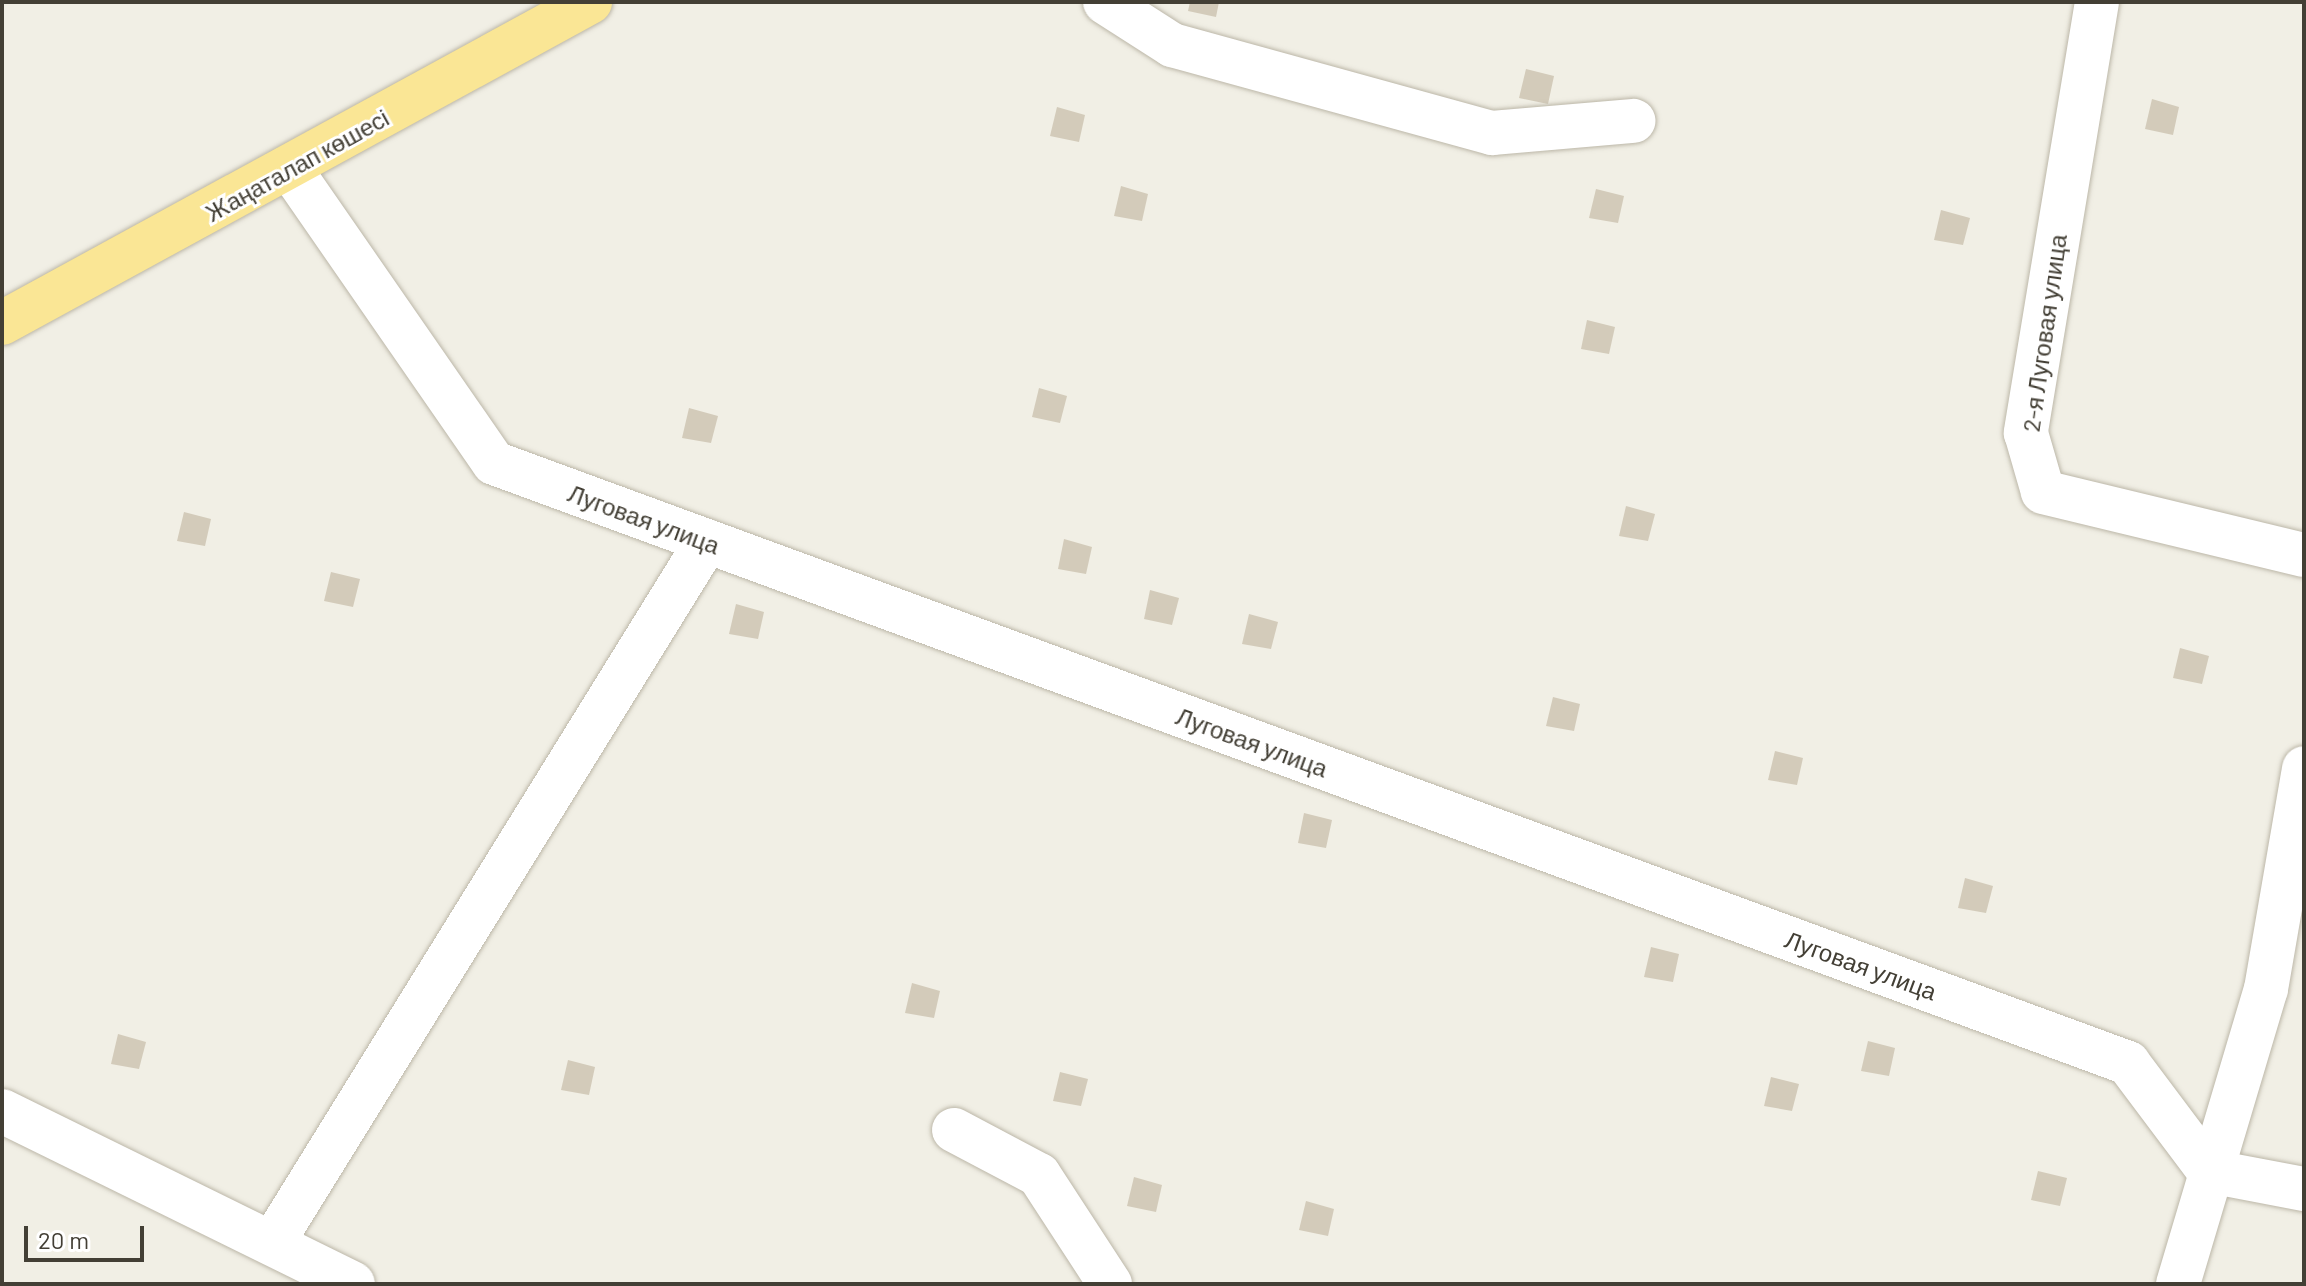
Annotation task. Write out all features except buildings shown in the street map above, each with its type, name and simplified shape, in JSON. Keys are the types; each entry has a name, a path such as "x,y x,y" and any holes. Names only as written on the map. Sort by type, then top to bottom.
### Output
{"main road":[{"name":"Жаңаталап көшесі","path":"2,323 291,170 590,2"}],"street":[{"path":"1105,2 1172,45 1492,133 1633,121"},
{"name":"2-я Луговая улица","path":"2097,2 2026,433 2043,492 2304,555"},
{"name":"Луговая улица","path":"291,170 494,463 2128,1063 2209,1171"},
{"path":"273,1242 707,541"},
{"path":"2178,1284 2209,1171 2266,989 2304,768"},
{"path":"2,1111 353,1284"},
{"path":"954,1130 1039,1175 1110,1284"},
{"path":"2209,1171 2304,1189"}]}
